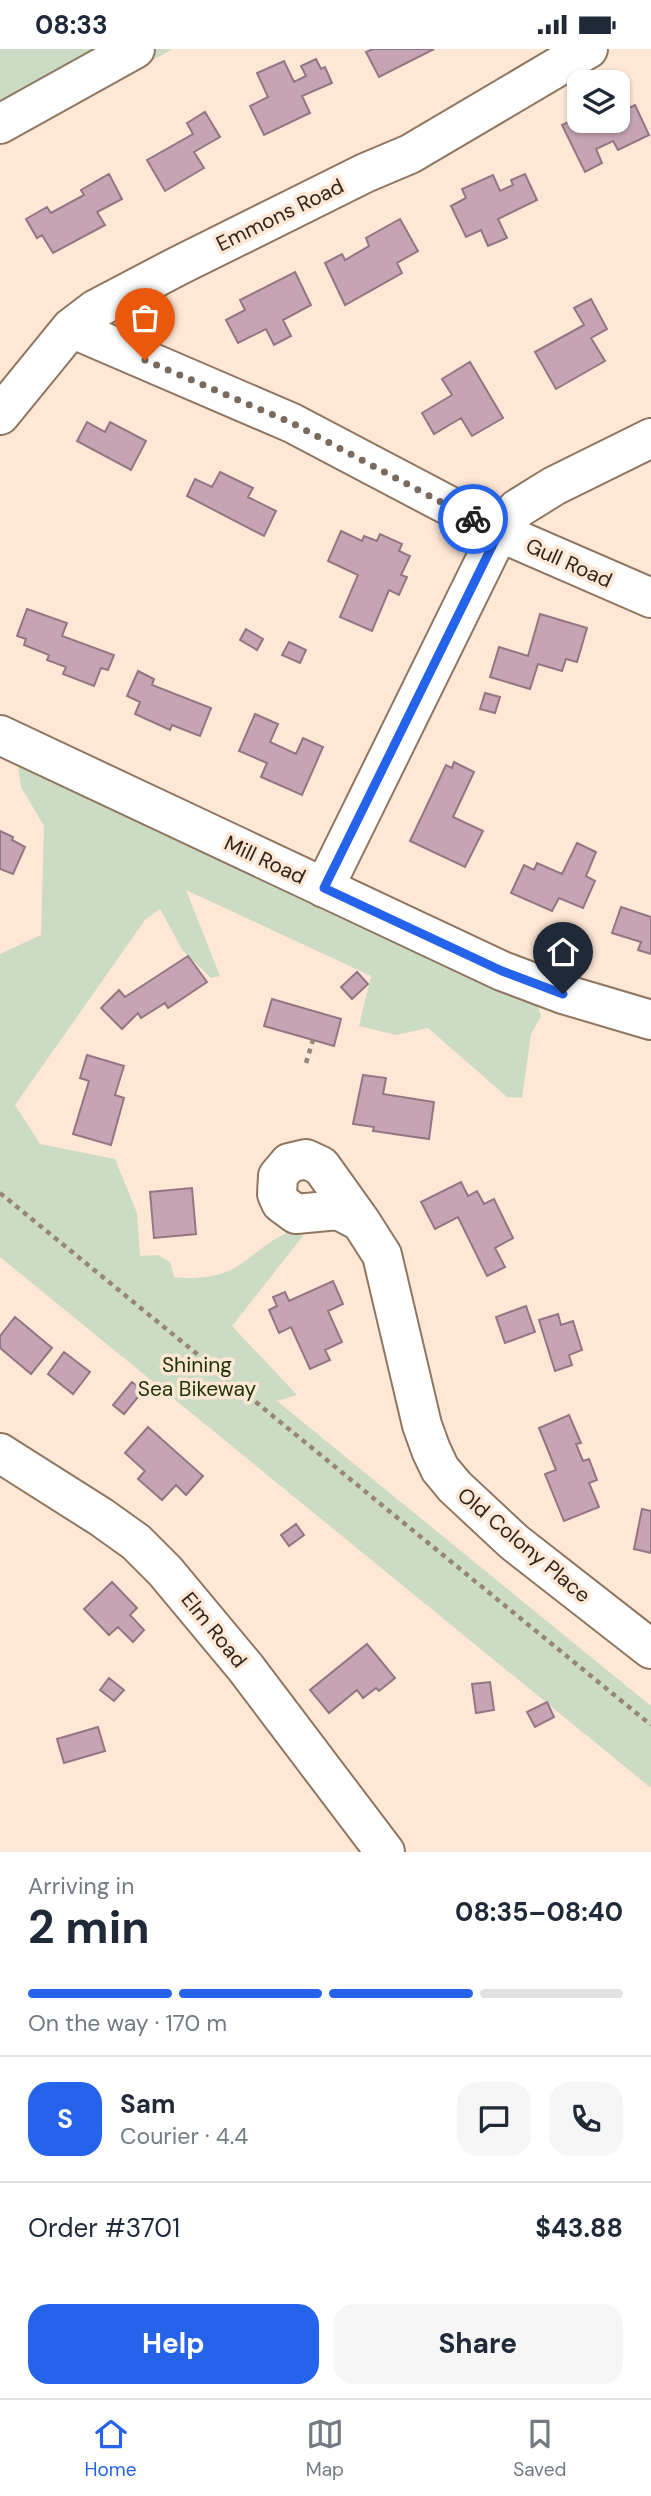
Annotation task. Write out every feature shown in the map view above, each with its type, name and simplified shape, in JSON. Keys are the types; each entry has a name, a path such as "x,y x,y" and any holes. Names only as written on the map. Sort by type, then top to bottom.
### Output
{"street":[{"path":"0,124 135,49"},
{"name":"Emmons Road","path":"0,415 71,328 96,309 365,173 410,155 588,49"},
{"name":"Gull Road","path":"71,328 292,423 499,532 651,598"},
{"path":"324,888 499,532 517,509 554,486 651,438"},
{"name":"Mill Road","path":"0,735 530,983 651,1020"},
{"name":"Old Colony Place","path":"361,1222 382,1255 422,1425 440,1469 455,1487 514,1542 651,1649"},
{"name":"Elm Road","path":"0,1453 101,1517 135,1542 165,1571 245,1667 385,1852"}],"path":[{"path":"306,1063 313,1041"},
{"path":"0,1193 651,1725"}],"green space":[{"path":"0,49 173,49 0,143"},
{"name":"Shining Sea Bikeway","path":"17,759 536,1000 541,1016 531,1034 522,1098 507,1097 428,1028 396,1035 359,1026 371,976 186,890 220,976 211,978 183,951 160,909 145,920 15,1105 40,1144 115,1159 137,1213 140,1256 158,1255 170,1262 174,1277 204,1277 227,1272 281,1236 299,1229 303,1236 232,1326 297,1395 277,1401 651,1706 651,1788 0,1257 0,954 41,935 44,826 21,787"}],"building":[{"path":"373,49 434,49 379,77 366,52"},
{"path":"316,59 321,69 325,67 332,83 302,96 310,113 264,135 250,106 268,97 257,73 284,61 294,82 306,76 301,66"},
{"path":"635,105 649,135 618,150 613,141 596,149 602,163 585,172 562,125 567,123 567,133 630,133 630,107"},
{"path":"205,112 220,137 194,152 204,168 165,191 147,160 193,134 187,123"},
{"path":"109,174 122,199 97,212 105,225 53,253 42,235 37,238 26,219 47,207 51,213 84,195 81,190"},
{"path":"525,174 537,200 498,219 507,238 488,246 481,230 466,237 451,206 466,198 462,189 493,175 500,191 513,185 511,180"},
{"path":"400,219 418,251 397,263 402,273 345,305 325,263 342,254 345,260 369,246 366,238"},
{"path":"295,272 311,305 283,320 291,336 274,345 266,329 238,343 226,320 245,310 240,300"},
{"path":"591,299 607,329 591,338 605,361 556,389 535,352 584,325 574,308"},
{"path":"470,362 503,418 472,436 461,418 434,434 422,413 452,395 442,379"},
{"path":"87,422 105,432 110,422 146,441 131,470 77,441"},
{"path":"220,472 253,488 248,497 276,511 264,536 187,496 195,479 212,487"},
{"path":"341,531 362,541 364,536 377,541 380,534 402,544 399,551 410,556 401,575 407,577 399,595 389,590 372,631 340,617 358,575 328,561"},
{"path":"27,609 67,623 62,636 114,655 108,670 101,668 94,686 63,674 66,667 47,660 49,655 24,645 26,639 17,636"},
{"path":"540,614 587,628 577,662 566,659 562,671 538,664 530,689 490,677 499,647 528,656"},
{"path":"246,629 263,639 257,650 240,640"},
{"path":"289,642 306,650 300,663 282,655"},
{"path":"138,671 154,679 152,685 211,708 200,736 172,725 170,730 135,714 140,702 127,696"},
{"path":"485,693 500,697 495,713 480,709"},
{"path":"255,714 278,724 270,742 296,754 303,738 323,747 302,795 261,777 267,763 239,751"},
{"path":"454,762 474,772 453,817 483,831 465,867 410,841 446,765 452,768"},
{"path":"0,831 25,847 13,874 0,869"},
{"path":"577,843 596,852 586,876 595,881 583,908 559,898 552,911 511,893 524,865 534,870 537,863 562,874"},
{"path":"621,907 651,917 651,954 638,950 641,942 612,933"},
{"path":"188,956 207,982 168,1008 165,1003 141,1018 138,1013 122,1029 101,1008 119,990 125,997"},
{"path":"357,972 368,984 352,999 341,987"},
{"path":"272,999 341,1019 334,1046 264,1026"},
{"path":"87,1055 124,1066 115,1095 124,1098 111,1145 73,1134 89,1081 80,1078"},
{"path":"363,1075 386,1078 383,1094 434,1102 429,1139 373,1131 374,1127 353,1124"},
{"path":"461,1182 468,1196 477,1191 484,1204 494,1199 513,1238 495,1248 505,1267 487,1276 458,1217 435,1229 421,1202"},
{"path":"192,1188 196,1234 154,1238 150,1192"},
{"path":"333,1281 343,1304 328,1311 342,1342 325,1350 330,1360 310,1369 291,1327 279,1333 269,1310 277,1306 273,1297 285,1292 289,1301"},
{"path":"526,1306 535,1332 505,1343 496,1317"},
{"path":"558,1314 561,1325 573,1321 582,1350 569,1355 572,1365 555,1371 539,1320"},
{"path":"15,1317 52,1348 31,1374 0,1348 0,1336"},
{"path":"64,1352 90,1372 73,1394 48,1374"},
{"path":"132,1382 143,1391 124,1414 113,1405"},
{"path":"569,1415 581,1443 576,1444 583,1461 589,1459 597,1480 589,1483 599,1507 564,1521 545,1474 556,1470 539,1428"},
{"path":"148,1427 203,1476 186,1495 176,1485 162,1500 138,1479 145,1471 125,1453"},
{"path":"642,1509 651,1511 651,1553 634,1549"},
{"path":"296,1524 304,1535 289,1546 281,1535"},
{"path":"112,1582 137,1608 130,1615 144,1630 133,1642 118,1627 109,1635 84,1609"},
{"path":"367,1644 395,1678 379,1691 376,1688 363,1698 357,1690 329,1713 310,1690"},
{"path":"109,1678 124,1690 114,1701 100,1690"},
{"path":"490,1682 494,1710 476,1713 472,1684"},
{"path":"547,1702 554,1717 535,1727 527,1712"},
{"path":"98,1727 105,1751 64,1763 57,1739"}],"way so far":[{"path":"145,360 292,423 473,519"}],"route":[{"path":"473,519 499,532 324,888 502,971 563,994"}]}
